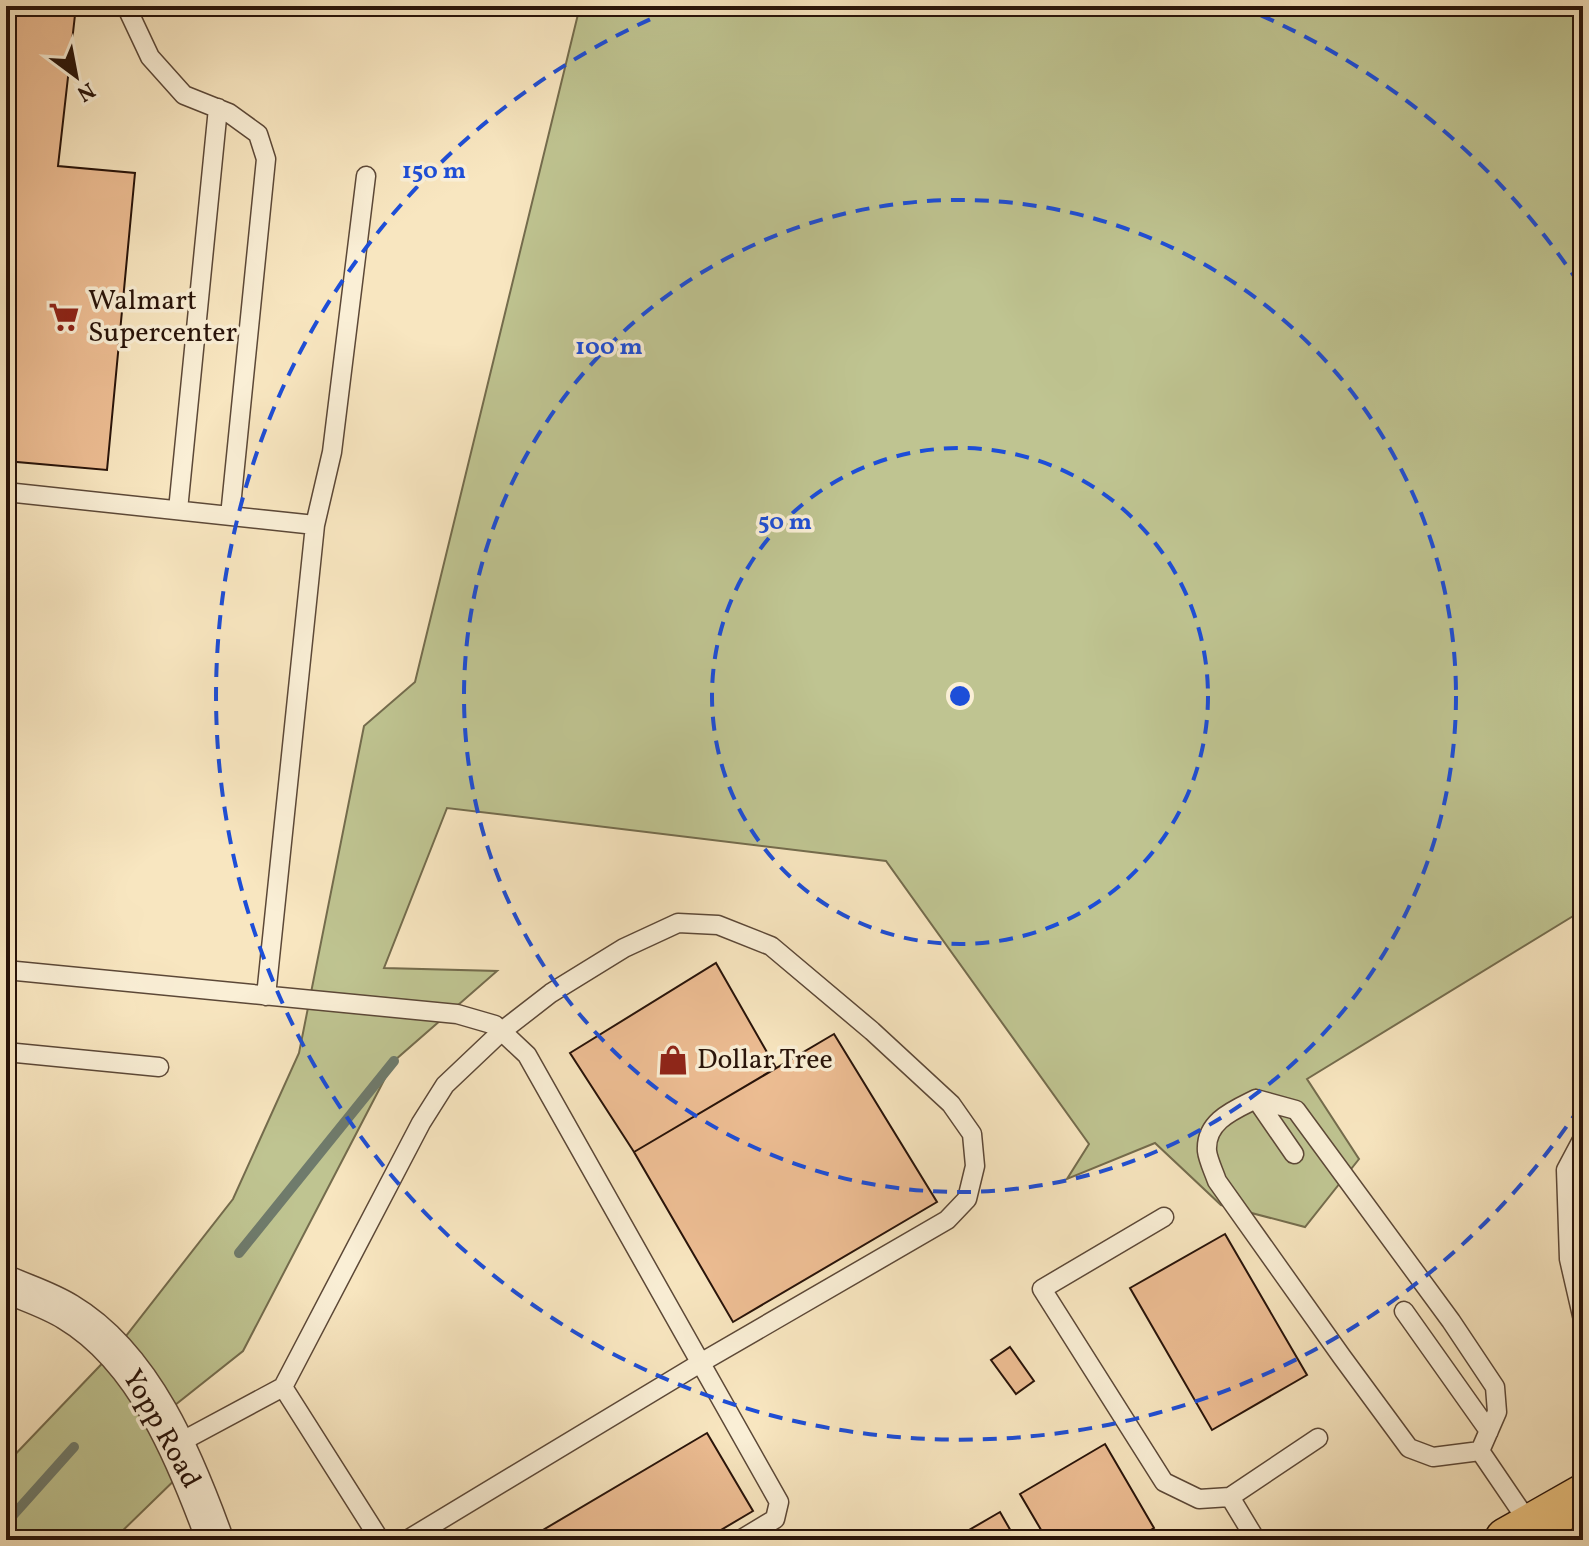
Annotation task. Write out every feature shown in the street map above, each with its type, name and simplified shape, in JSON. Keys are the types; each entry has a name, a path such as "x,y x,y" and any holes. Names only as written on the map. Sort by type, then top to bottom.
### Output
{"main road":[{"path":"1519,1533 1583,1497"}],"street":[{"name":"Yopp Road","path":"6,1284 68,1312 115,1350 147,1394 188,1467 215,1540"}],"lane":[{"path":"126,6 150,57 184,95 229,113 258,134 266,159 230,516"},
{"path":"178,510 218,108"},
{"path":"266,996 315,525 332,452 366,176"},
{"path":"6,492 315,525"},
{"path":"175,1445 283,1387 421,1123 445,1085 502,1031 551,993 624,948 678,923 718,925 771,946 951,1104 972,1134 975,1166 967,1199 947,1220 702,1362 407,1540"},
{"path":"6,970 457,1014 483,1020 502,1031 527,1055 779,1502 775,1519 740,1540"},
{"path":"6,1052 159,1067"},
{"path":"1256,1099 1294,1154"},
{"path":"1480,1451 1433,1457 1409,1448 1217,1181 1207,1150 1211,1129 1225,1114 1256,1099 1296,1110 1451,1321 1495,1387 1497,1412 1480,1451 1519,1533"},
{"path":"1583,1138 1566,1170 1569,1259 1583,1320"},
{"path":"1164,1217 1042,1289 1164,1482 1199,1499 1230,1497 1318,1438"},
{"path":"1404,1311 1489,1431"},
{"path":"283,1387 380,1540"},
{"path":"1230,1497 1256,1540"}],"green space":[{"path":"580,6 1583,6 1583,910 1307,1079 1359,1159 1305,1227 1221,1205 1155,1143 1067,1179 1089,1144 886,861 447,808 384,968 497,971 394,1061 243,1351 160,1417 188,1467 113,1540 6,1540 6,1464 115,1350 233,1199 299,1053 364,726 415,682"},
{"path":"1583,1497 1583,1540 1507,1540"}],"building":[{"name":"Walmart Supercenter","path":"6,6 76,6 58,166 135,173 107,470 6,461"},
{"name":"Dollar Tree","path":"716,963 776,1068 634,1152 570,1053"},
{"path":"834,1034 937,1202 733,1322 634,1152"},
{"path":"1225,1234 1307,1375 1212,1430 1130,1288"},
{"path":"1010,1347 1034,1381 1016,1394 991,1360"},
{"path":"707,1433 753,1511 704,1540 526,1540"},
{"path":"1105,1444 1154,1528 1134,1540 1047,1540 1020,1494"},
{"path":"1000,1512 1016,1540 958,1540 957,1537"}],"waterway":[{"path":"239,1253 394,1061"},
{"path":"6,1523 74,1447"}],"place":[{"name":"Walmart Supercenter","path":"64,317"},
{"name":"Dollar Tree","path":"673,1060"}]}
